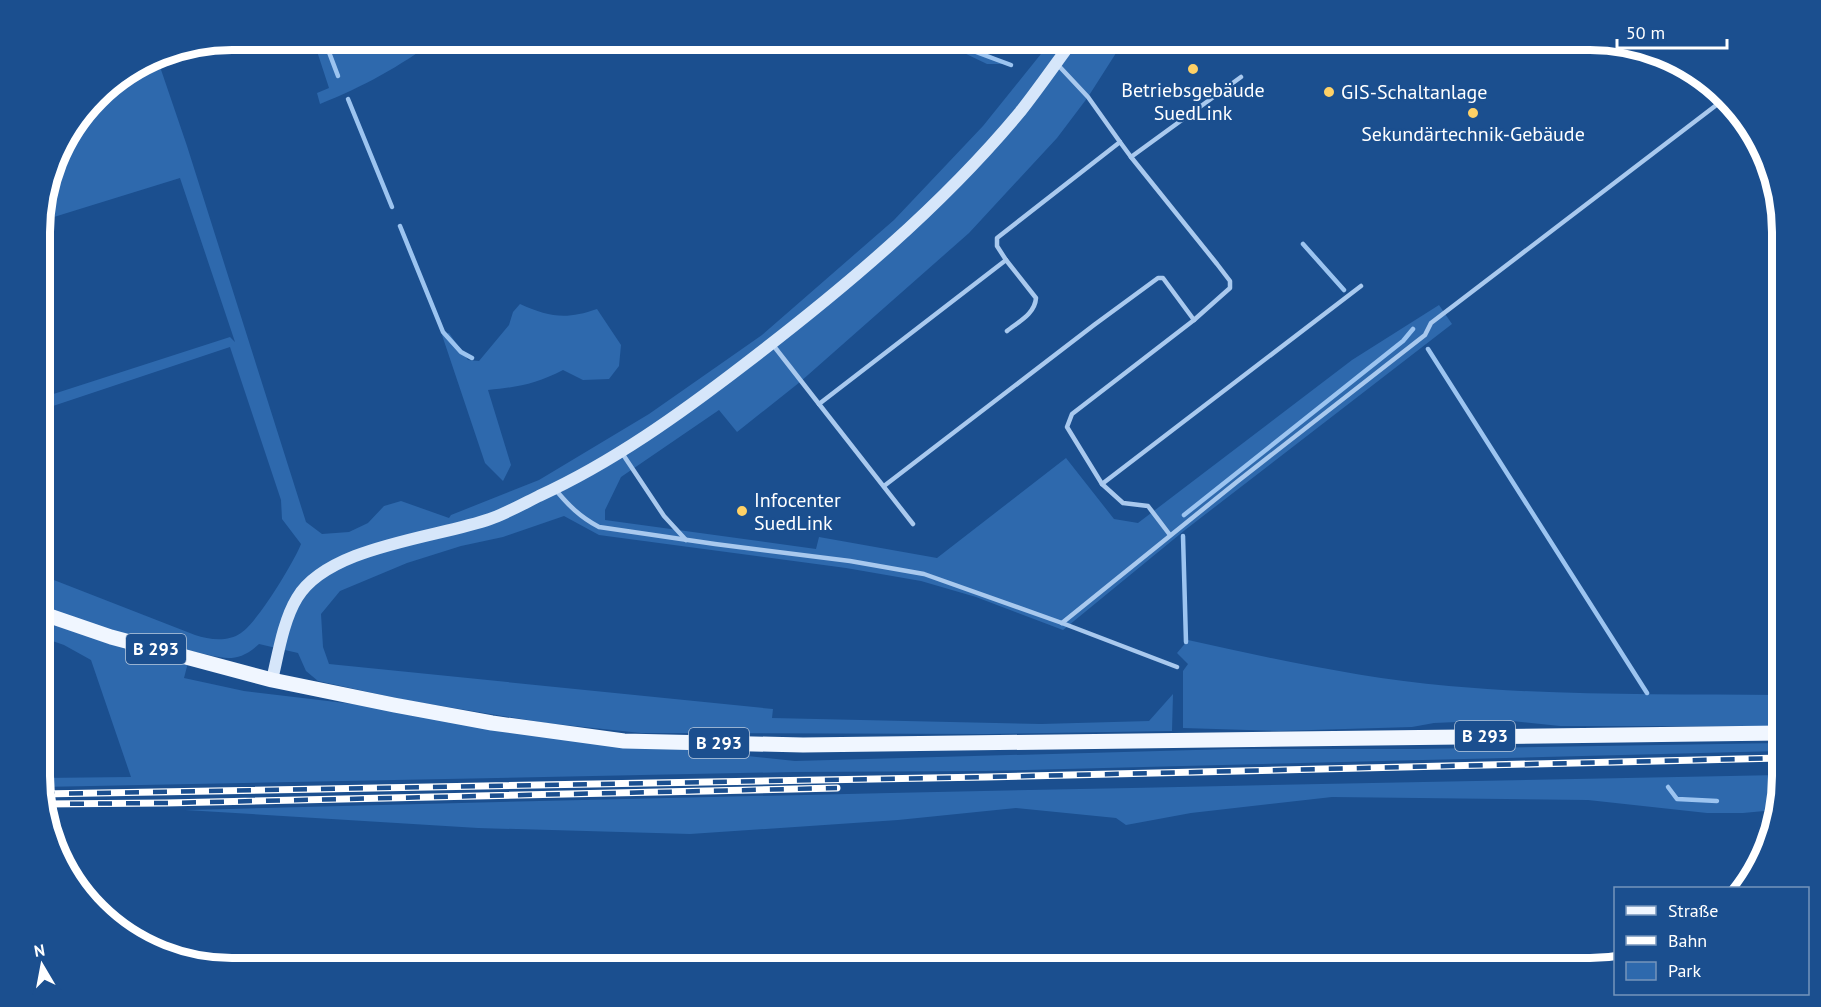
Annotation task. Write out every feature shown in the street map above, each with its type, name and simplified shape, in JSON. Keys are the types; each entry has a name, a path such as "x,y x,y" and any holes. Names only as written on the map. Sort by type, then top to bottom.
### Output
{"main road":[{"path":"272,680 284,631 297,598 325,570 366,552 490,519 555,489 640,441 772,344 904,232 966,171 1020,112 1067,49"},
{"name":"B 293","path":"49,616 111,637 272,680 492,723 624,741 803,745 1771,733"}],"lane":[{"path":"1056,64 1088,97 1131,157 1230,281 1230,288 1194,320 1072,414 1067,427 1102,484 1123,503 1148,506 1170,535"},
{"path":"1131,157 1241,77"},
{"path":"1062,623 1170,535 1425,336 1431,323 1718,103"},
{"path":"1007,331 1032,311 1036,298 1006,260 997,246 997,238 1120,142"},
{"path":"819,404 1006,260"},
{"path":"884,486 1094,324 1158,278 1163,278 1194,320"},
{"path":"1102,484 1361,286"},
{"path":"772,344 913,524"},
{"path":"621,452 664,516 686,540"},
{"path":"555,489 569,506 599,527 850,561 924,574 1178,667"}],"green space":[{"path":"316,49 423,49 381,75 320,104 317,93 329,88"},
{"path":"956,49 979,49 1003,64 987,64"},
{"path":"1045,49 1119,49 1088,97 1057,138 969,233 800,382 737,432 719,410 621,477 605,510 605,520 816,549 819,537 937,558 1066,458 1114,519 1138,523 1352,360 1439,305 1452,324 1185,530 1063,630 976,597 921,581 846,568 599,535 564,516 503,537 461,546 407,563 340,591 321,614 323,647 329,664 773,709 772,718 1041,724 1149,721 1173,694 1172,731 988,734 641,733 546,723 405,700 318,681 306,671 298,653 259,644 242,655 227,658 191,651 184,678 244,691 370,706 615,742 795,761 1231,749 1413,749 1771,743 1771,751 985,771 794,772 50,787 49,778 131,777 91,660 64,645 49,640 49,578 195,635 225,639 241,633 256,617 283,577 301,544 282,519 281,500 230,347 49,407 49,395 230,337 235,342 180,178 50,218 59,173 74,140 95,111 130,80 159,65 306,522 322,534 349,532 368,523 384,506 401,501 449,518 451,515 539,480 649,414 762,335 894,220 983,126"},
{"path":"520,304 558,316 576,315 597,309 621,345 619,366 609,379 583,380 563,370 527,384 488,390 511,465 503,481 485,463 442,335 449,333 468,360 479,361 509,325 513,312"},
{"path":"1188,640 1350,673 1416,683 1490,689 1573,693 1771,695 1771,726 1560,726 1503,720 1434,723 1412,727 1279,731 1183,728 1183,671 1188,664 1177,653"},
{"path":"1771,775 1768,811 1743,813 1707,813 1588,800 1332,797 1191,813 1126,825 1116,818 1016,808 898,820 690,834 478,828 185,810 584,800"}],"waterway":[{"path":"328,49 338,76"},
{"path":"968,49 1011,65"},
{"path":"348,99 392,207"},
{"path":"400,226 443,332 461,352 472,358"},
{"path":"1303,244 1344,290"},
{"path":"1184,515 1403,341 1413,329"},
{"path":"1428,349 1647,693"},
{"path":"1183,536 1186,642"},
{"path":"1668,787 1677,799 1717,801"}],"railway":[{"path":"50,794 986,777 1771,758"},
{"path":"52,804 837,788"}],"place":[{"name":"Betriebsgebäude SuedLink","path":"1193,69"},
{"name":"GIS-Schaltanlage","path":"1329,92"},
{"name":"Sekundärtechnik-Gebäude","path":"1473,113"},
{"name":"Infocenter SuedLink","path":"742,511"}]}
